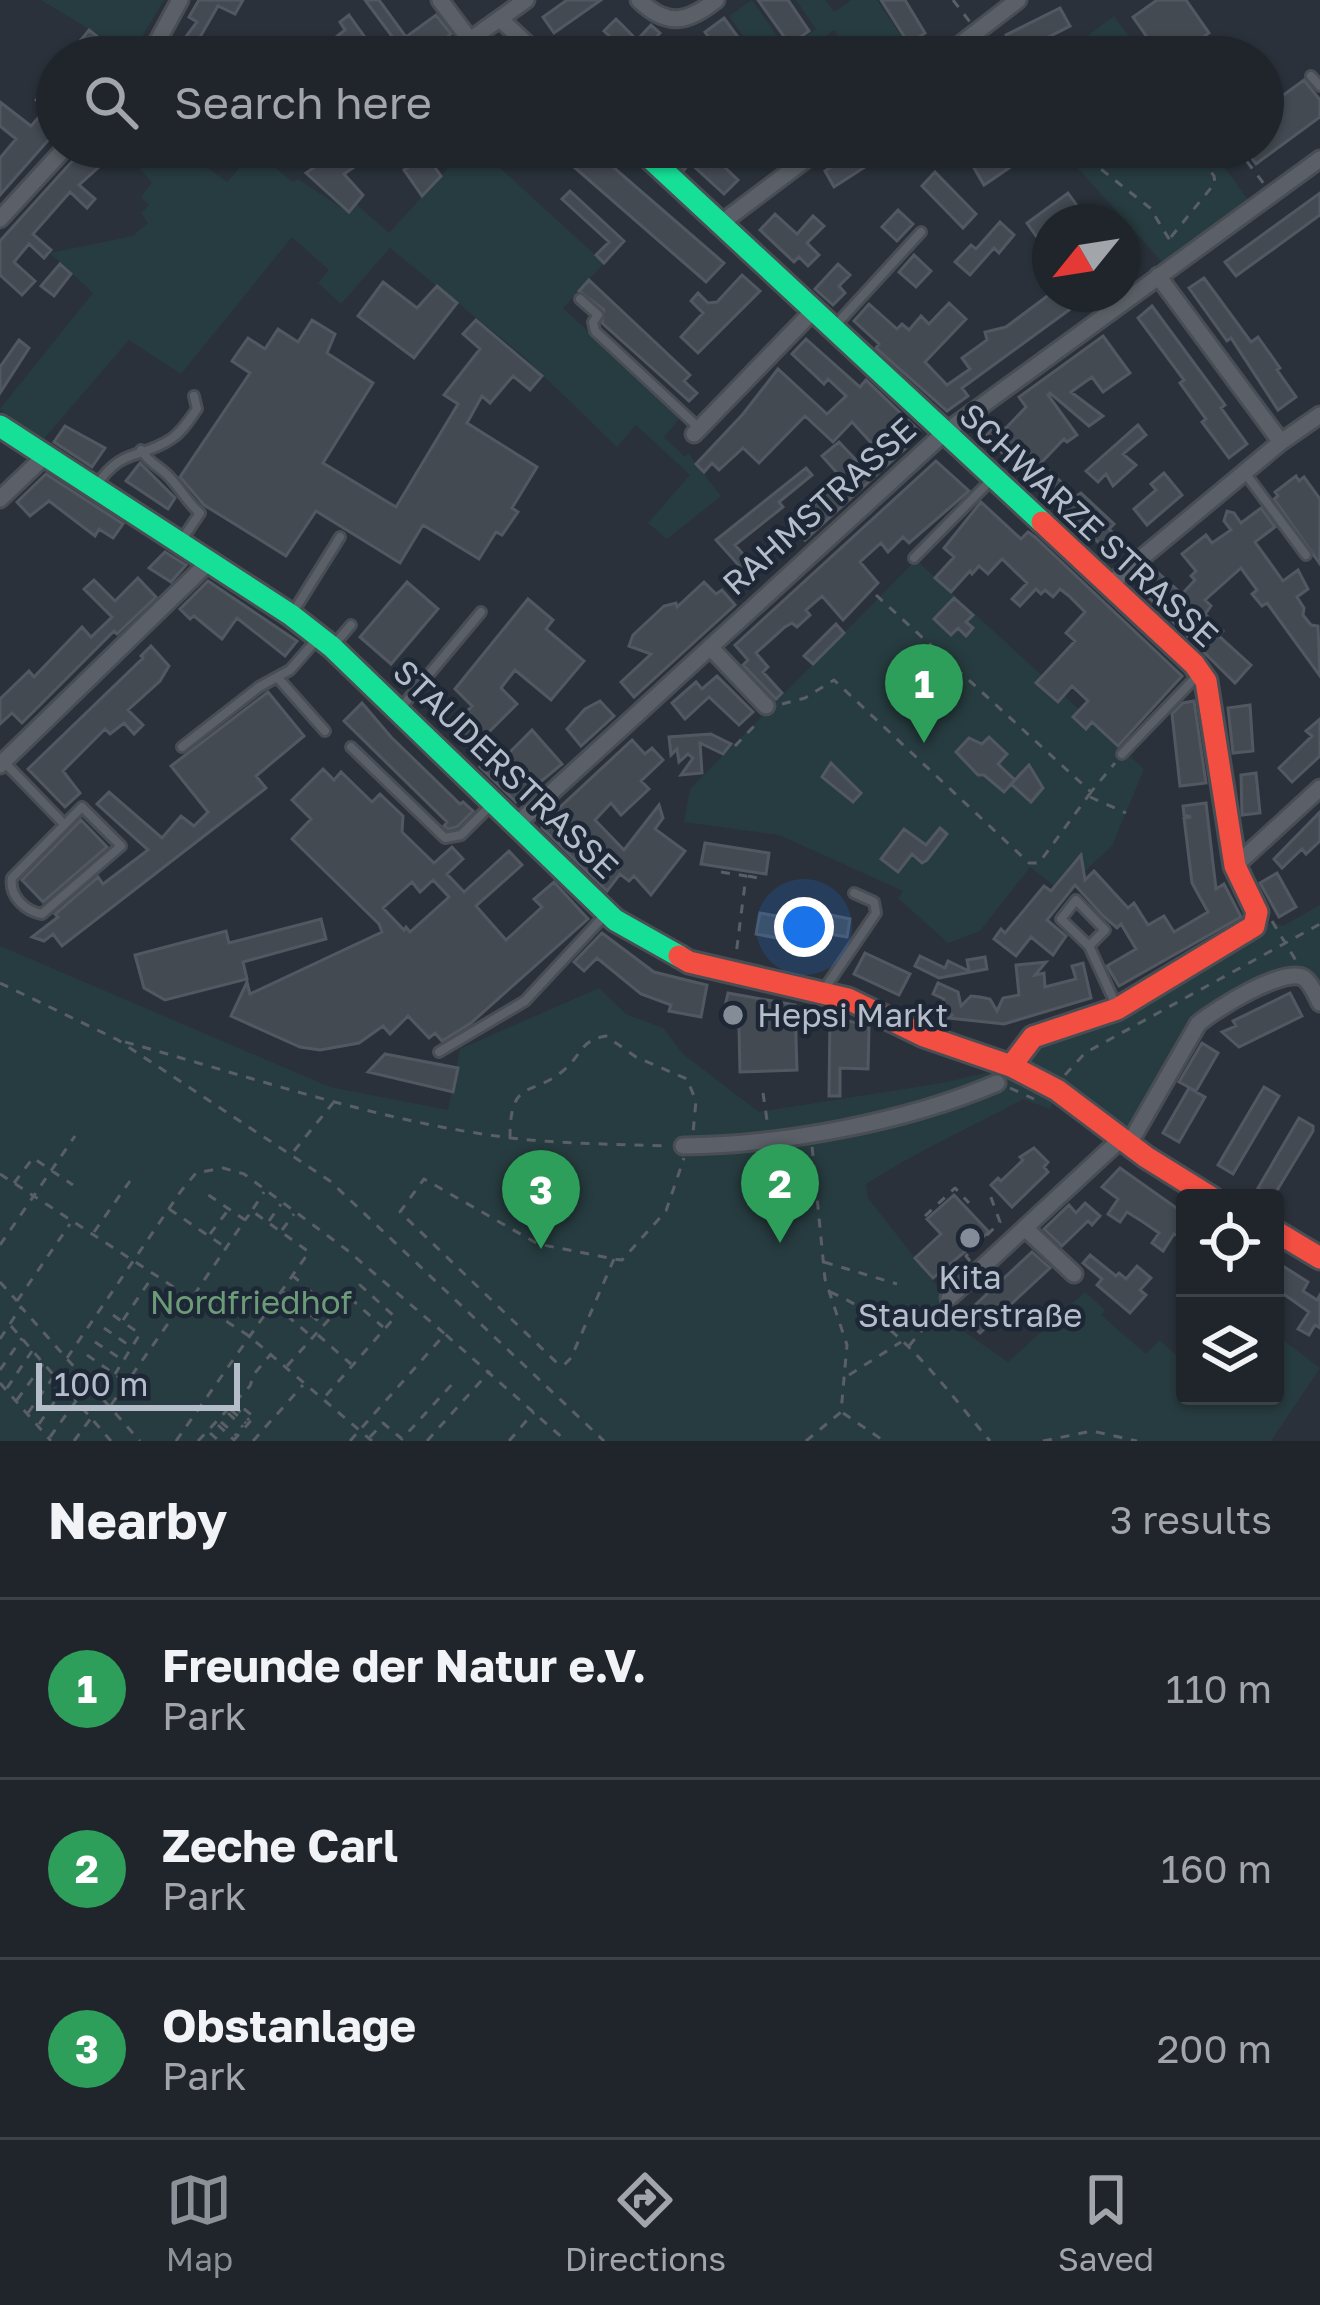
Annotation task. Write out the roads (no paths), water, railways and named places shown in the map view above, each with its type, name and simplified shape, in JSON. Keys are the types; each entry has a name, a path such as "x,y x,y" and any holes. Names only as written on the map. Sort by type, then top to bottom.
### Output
{"main road":[{"name":"SCHWARZE STRASSE","path":"660,168 1201,674 1212,703 1235,866 1257,912 1254,926 1117,1009 1039,1034 1004,1074"},
{"name":"STAUDERSTRASSE","path":"0,426 326,642 608,913 670,954 732,974 848,999 1004,1074 1057,1090 1198,1189"},
{"path":"1284,1236 1320,1258"}],"street":[{"path":"162,36 180,0"},
{"path":"440,0 467,36"},
{"path":"476,36 526,0"},
{"path":"639,0 656,15 676,21 697,15 716,0"},
{"path":"971,36 1018,0"},
{"path":"500,19 519,36"},
{"name":"RAHMSTRASSE","path":"518,824 944,434 1320,159"},
{"path":"0,219 47,168"},
{"path":"720,224 794,168"},
{"path":"1158,275 1281,442"},
{"path":"697,432 813,311"},
{"path":"1109,586 1244,471 1320,415"},
{"path":"0,499 46,454"},
{"path":"2,763 209,562"},
{"path":"710,647 770,708"},
{"path":"1235,866 1320,788"},
{"path":"950,1298 1125,1141 1198,1024 1220,1007 1273,982 1301,976 1320,1003"},
{"path":"686,1146 811,1136 945,1101 1004,1074"},
{"path":"1026,1229 1073,1274"}],"lane":[{"path":"1311,76 1320,86"},
{"path":"832,329 921,232"},
{"path":"580,299 598,315 593,322 595,331 697,432"},
{"path":"95,487 107,470 180,433 197,409 194,396"},
{"path":"141,450 200,513 180,542"},
{"path":"1244,471 1306,555"},
{"path":"914,558 993,478"},
{"path":"291,615 340,537"},
{"path":"399,710 481,612"},
{"path":"182,747 351,625"},
{"path":"1122,754 1201,674"},
{"path":"278,678 325,730"},
{"path":"351,747 445,838 461,835 494,802"},
{"path":"2,763 64,824"},
{"path":"82,807 121,846 59,903 42,914 32,912 10,887 12,878 64,824 82,807"},
{"path":"823,992 876,913 874,902 854,892"},
{"path":"1089,946 1105,930 1076,900 1061,920 1089,946 1117,1009"},
{"path":"439,1052 525,1001 608,913"}],"place":[{"name":"Freunde der Natur e.V.","path":"924,743"},
{"name":"Hepsi Markt","path":"733,1015"},
{"name":"Kita Stauderstraße","path":"970,1238"},
{"name":"Zeche Carl","path":"780,1243"},
{"name":"Obstanlage","path":"541,1249"}],"park label":[{"name":"Nordfriedhof","path":"251,1302"}]}
